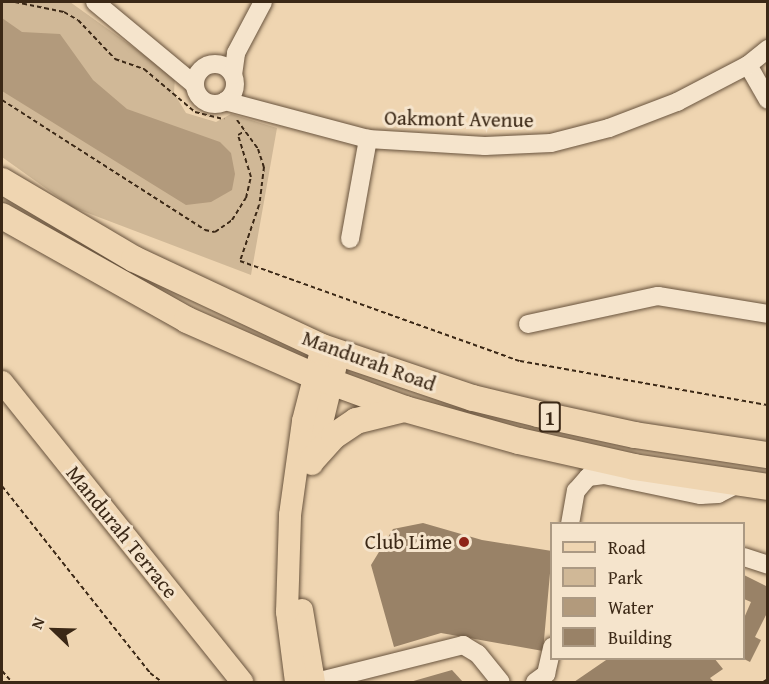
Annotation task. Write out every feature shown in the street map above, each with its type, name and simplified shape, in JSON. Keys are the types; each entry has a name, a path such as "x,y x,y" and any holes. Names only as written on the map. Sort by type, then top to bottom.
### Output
{"highway":[{"name":"Mandurah Road","path":"2,181 134,260 330,349 473,398 538,414 635,435 768,455"},
{"name":"Mandurah Road","path":"2,216 187,320 321,378 405,409 599,459 738,484 768,487"},
{"path":"313,459 334,436 356,421 405,409"}],"main road":[{"path":"296,682 287,612 286,561 321,378 330,349"},
{"path":"315,682 302,608 300,563 304,504 313,459 321,378"},
{"name":"Mandurah Terrace","path":"2,382 242,682"}],"street":[{"path":"95,2 172,64 195,85 206,102 225,101 233,93 239,47 263,2"},
{"path":"195,85 207,65 255,2"},
{"name":"Oakmont Avenue","path":"225,101 368,139 475,146 551,143 609,128 677,102 748,65 768,49"},
{"path":"172,64 224,66 234,78"},
{"path":"748,65 768,100"},
{"name":"Oakmont Avenue","path":"234,78 277,113"},
{"path":"350,239 368,139"},
{"path":"528,324 658,296 768,314"},
{"path":"570,522 576,491 588,477 604,476 701,495 718,494 738,484"},
{"path":"745,557 768,565"},
{"path":"315,682 463,645 478,654 501,682"},
{"path":"535,682 546,674 550,656"}],"path":[{"path":"15,2 71,16 115,59 144,69 195,112 234,117 258,149 264,167 259,205 240,261 520,361 768,405"},
{"path":"2,100 204,230 215,232 232,220 246,198 251,177 238,135 245,131"},
{"path":"2,486 150,673 162,682"},
{"path":"2,671 12,682"},
{"path":"763,682 768,679"}],"green space":[{"path":"2,2 70,2 175,77 174,93 186,113 216,122 231,114 277,128 251,275 72,207 2,157"}],"water":[{"path":"2,18 22,32 60,34 93,80 127,109 220,142 231,153 235,174 232,190 211,202 186,205 2,91"}],"building":[{"path":"423,523 482,540 550,551 543,651 441,633 394,647 371,565 393,529"},
{"path":"745,576 768,587 768,611 755,637 761,640 750,662 745,660 745,616 751,602 745,599"},
{"path":"606,660 716,660 723,669 710,678 714,682 574,682"},
{"path":"452,670 463,682 410,682"}],"place":[{"name":"Club Lime","path":"464,542"}]}
